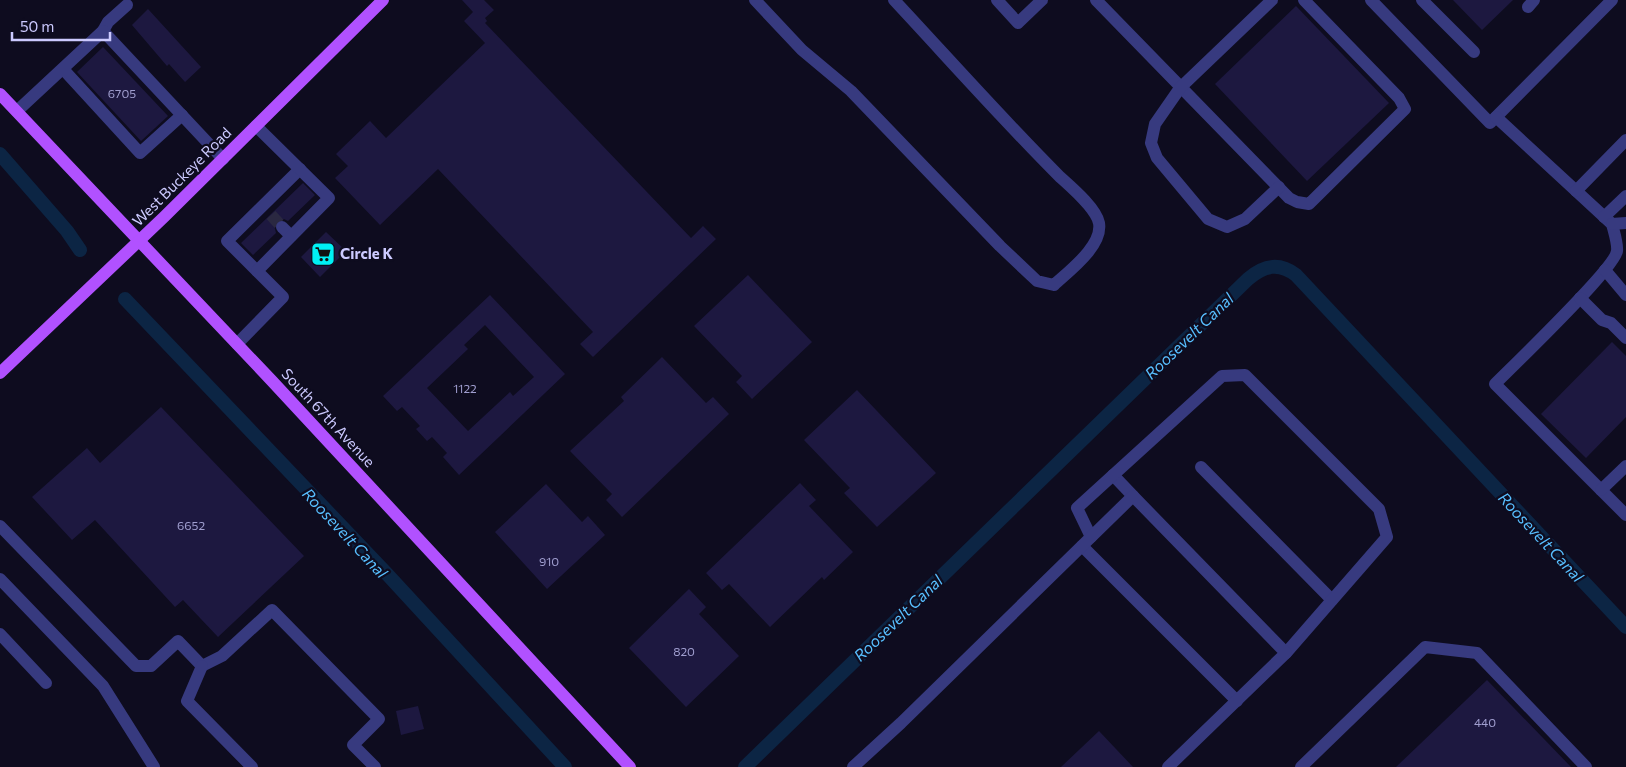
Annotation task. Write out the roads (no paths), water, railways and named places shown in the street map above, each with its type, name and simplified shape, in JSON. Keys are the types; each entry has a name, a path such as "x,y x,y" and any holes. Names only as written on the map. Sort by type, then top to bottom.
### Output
{"main road":[{"name":"West Buckeye Road","path":"0,373 140,240 383,0"},
{"name":"South 67th Avenue","path":"0,94 140,240 630,767"}],"street":[{"path":"755,0 802,50 851,90 1000,246 1037,281 1054,285 1086,255 1098,236 1099,222 1085,201 1037,154 894,0"},
{"path":"997,0 1018,23 1042,0"},
{"path":"1096,0 1180,88 1279,187 1297,202 1309,204 1405,109 1399,98 1304,0"},
{"path":"1272,0 1180,88 1154,124 1151,143 1157,158 1208,219 1227,227 1245,219 1279,187"},
{"path":"1371,0 1493,120 1576,191 1619,222"},
{"path":"1422,0 1474,52"},
{"path":"1493,120 1612,0"},
{"path":"17,111 103,32 108,22 127,5"},
{"path":"103,32 223,159"},
{"path":"63,69 140,153 182,115"},
{"path":"256,126 329,198 287,232 257,271"},
{"path":"1576,191 1626,140"},
{"path":"237,344 283,297 227,241 267,211 300,169"},
{"path":"1626,196 1619,222 1622,254 1604,270 1580,298 1495,384 1626,515"},
{"path":"1604,270 1620,281 1626,295"},
{"path":"1580,298 1602,320 1611,323 1626,338"},
{"path":"1602,320 1604,328 1626,349"},
{"path":"1168,767 1237,701 1286,653 1387,537 1379,509 1245,375 1222,376 1077,508 1086,541 1237,701"},
{"path":"1601,490 1626,466"},
{"path":"1201,467 1332,600"},
{"path":"1113,475 1286,653"},
{"path":"852,767 902,723 1133,496"},
{"path":"0,526 136,666 151,666 178,641 202,666"},
{"path":"0,579 103,686 154,767"},
{"path":"252,767 187,701 202,666 222,656 272,610 379,719 353,744 375,767"},
{"path":"0,634 46,682"},
{"path":"1301,767 1425,647 1477,653 1586,767"}],"waterway":[{"name":"Roosevelt Canal","path":"0,154 67,231 80,250"},
{"name":"Roosevelt Canal","path":"745,767 1248,279 1254,274 1272,267 1284,268 1296,275 1626,627"},
{"name":"Roosevelt Canal","path":"125,299 387,574 565,767"}],"tunnel":[{"path":"271,215 282,227"}],"place":[{"name":"Circle K","path":"323,254"}]}
